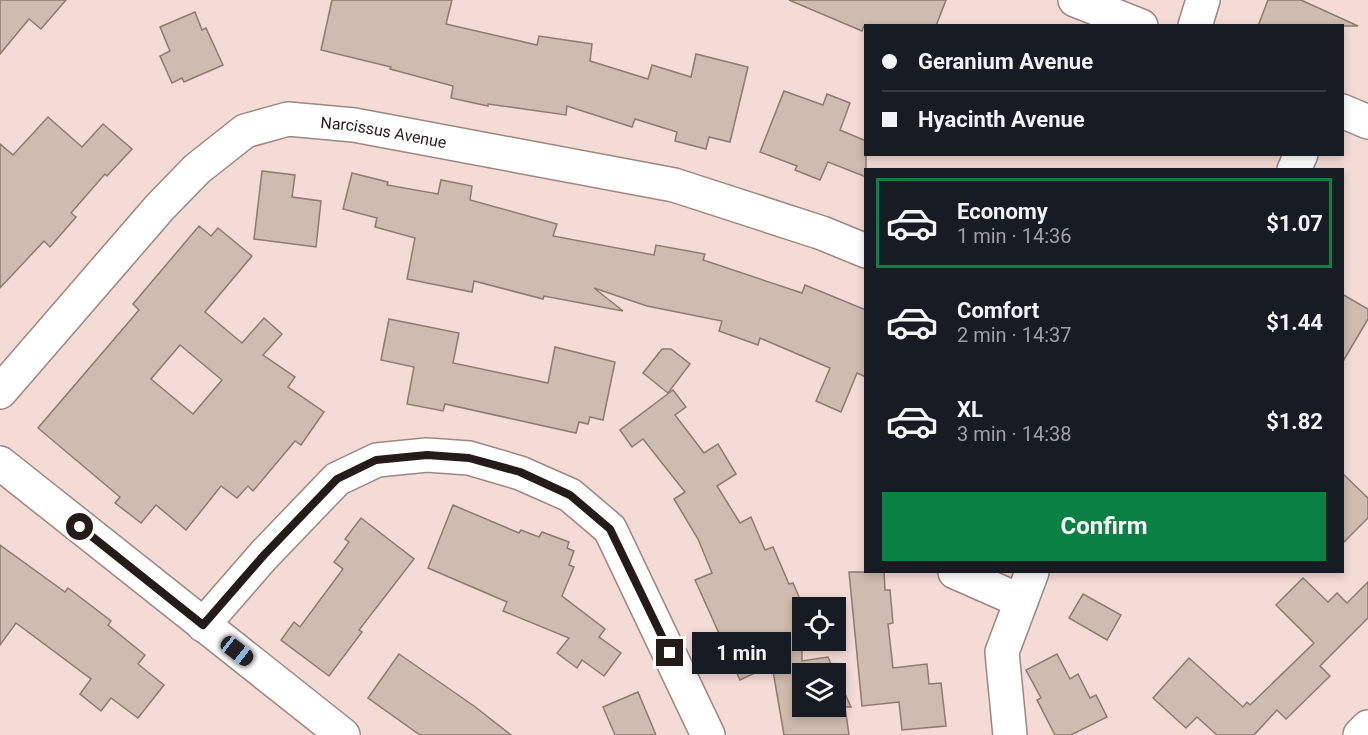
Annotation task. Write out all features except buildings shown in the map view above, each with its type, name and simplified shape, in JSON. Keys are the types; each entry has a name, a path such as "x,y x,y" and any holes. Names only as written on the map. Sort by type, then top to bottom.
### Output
{"street":[{"path":"1075,0 1136,24"},
{"path":"1196,24 1203,0"},
{"path":"1344,112 1368,122"},
{"name":"Narcissus Avenue","path":"0,392 160,207 197,169 245,131 288,119 354,125 674,184 822,233 864,250"},
{"path":"203,625 264,555 337,479 376,460 427,455 469,458 520,472 570,495 610,529 708,735"},
{"path":"0,463 343,735"},
{"path":"960,573 1027,586 1002,652 1010,735"},
{"path":"1360,735 1368,727"}],"route":[{"path":"80,527 203,625 264,555 337,479 376,460 427,455 469,458 520,472 570,495 610,529 670,653"}]}
